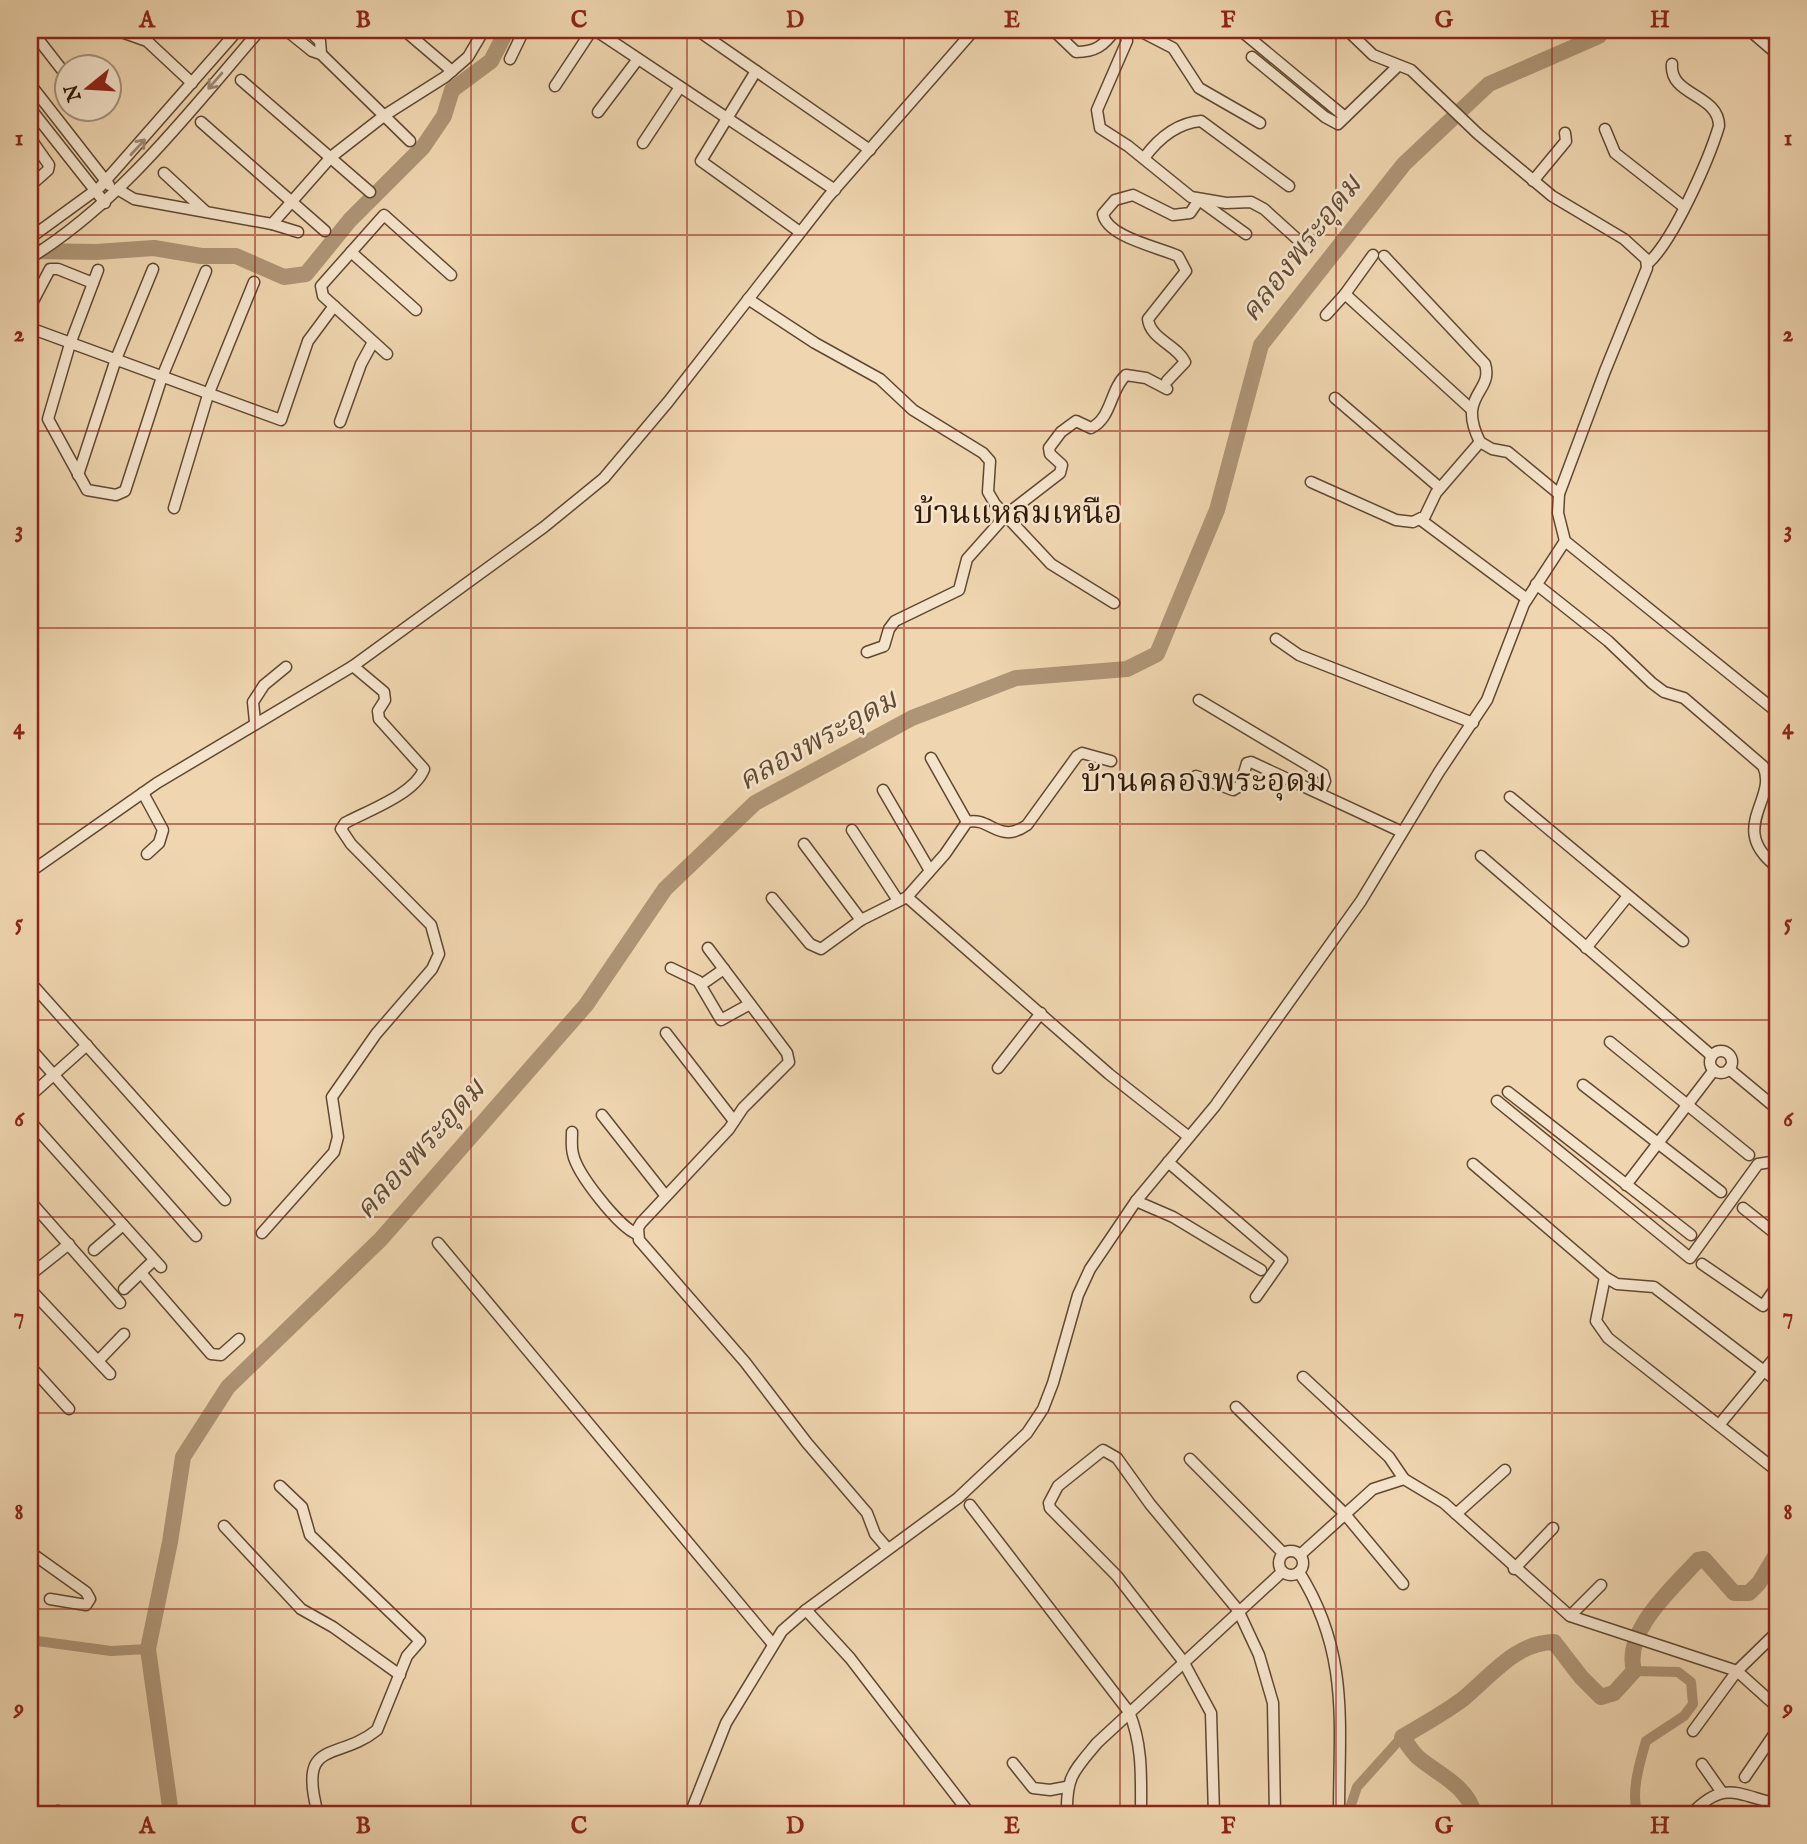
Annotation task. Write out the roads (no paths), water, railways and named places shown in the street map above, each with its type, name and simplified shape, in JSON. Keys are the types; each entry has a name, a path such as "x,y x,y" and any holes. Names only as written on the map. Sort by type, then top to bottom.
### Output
{"street":[{"path":"31,30 52,57"},
{"path":"116,30 147,41 192,83"},
{"path":"30,238 105,181 238,30"},
{"path":"30,258 56,242 118,192 260,30"},
{"path":"286,30 312,51 321,54 410,141"},
{"path":"308,30 320,41 321,54"},
{"path":"404,30 452,71"},
{"path":"272,224 331,157 385,115 452,71 468,57 484,30"},
{"path":"510,59 524,30"},
{"path":"555,86 593,30 835,190"},
{"path":"697,30 870,149"},
{"path":"30,872 144,793 255,722 353,666 553,520 615,468 800,232 974,30"},
{"path":"1053,30 1076,52 1093,52 1106,42 1115,30"},
{"path":"1125,30 1128,41 1104,92 1097,118 1100,128 1144,158 1180,189 1246,234"},
{"path":"1138,30 1173,48 1199,88 1260,123"},
{"path":"1240,30 1346,117"},
{"path":"1348,30 1373,55 1410,70 1533,181 1552,196 1630,243 1643,255 1647,264"},
{"path":"1753,31 1777,54"},
{"path":"1252,57 1335,124 1346,117 1398,66"},
{"path":"598,112 638,59"},
{"path":"1672,64 1671,72 1676,81 1704,100 1719,116 1714,141 1684,207 1661,248 1647,264 1559,494 1558,513 1565,541 1777,712"},
{"path":"756,71 701,161 800,232"},
{"path":"241,80 370,192"},
{"path":"30,84 105,181 118,192 134,199 272,224 298,232"},
{"path":"643,143 680,87"},
{"path":"30,108 105,203"},
{"path":"1144,158 1159,138 1188,123 1201,121 1289,186"},
{"path":"201,122 325,231"},
{"path":"1605,129 1615,153 1684,207"},
{"path":"1533,181 1566,141 1565,133"},
{"path":"30,138 49,165 48,170 30,186"},
{"path":"70,159 80,149"},
{"path":"164,173 207,213"},
{"path":"867,652 884,646 889,629 895,621 959,590 967,559 1007,514 1060,473 1062,465 1048,451 1052,443 1076,421 1091,428 1096,427 1123,377 1146,378 1167,385 1185,362 1180,353 1153,331 1148,319 1186,271 1184,264 1178,256 1116,232 1107,225 1103,214 1115,200 1133,195 1173,215 1190,213 1199,200"},
{"path":"1199,200 1251,202 1264,209 1307,248"},
{"path":"387,354 323,296 321,286 384,215 452,275"},
{"path":"351,252 416,310"},
{"path":"1326,315 1373,255"},
{"path":"1384,256 1485,364 1485,381 1471,409 1471,426 1479,442 1492,449 1508,452 1559,494"},
{"path":"30,307 50,270 58,269 93,283"},
{"path":"78,475 116,359 153,269"},
{"path":"98,270 70,344 48,419 78,475 91,492 116,495 125,491 162,377 206,271"},
{"path":"174,508 208,395 254,282"},
{"path":"1345,294 1471,409"},
{"path":"748,299 815,343 880,379 913,411 983,453 990,461 992,471 988,492 1007,514 1051,564 1114,603"},
{"path":"30,328 281,420 309,341 334,306"},
{"path":"340,422 361,364 373,342"},
{"path":"1335,398 1440,488"},
{"path":"1421,520 1440,488 1479,442"},
{"path":"1311,482 1396,520 1421,520 1527,599"},
{"path":"690,1814 726,1723 772,1643 806,1610 981,1479 1027,1433 1043,1409 1053,1383 1078,1295 1090,1269 1136,1202 1215,1106 1361,901 1492,691 1527,599 1565,541"},
{"path":"1536,584 1608,641 1652,683 1664,692 1684,698 1763,766 1767,778 1755,816 1756,843 1763,857 1777,867"},
{"path":"1276,639 1299,655 1473,723"},
{"path":"262,1233 334,1152 338,1137 332,1097 376,1034 432,969 439,954 431,925 351,845 341,829 345,824 387,803 421,776 424,769 422,763 379,719 378,711 385,700 384,692 353,666"},
{"path":"255,722 253,702 264,685 286,667"},
{"path":"1199,700 1323,774 1325,781 1320,793"},
{"path":"772,898 810,944 818,949 861,920 902,898 945,854 967,822 974,820 1004,833 1015,832 1027,825 1077,756 1082,753 1111,761"},
{"path":"931,758 967,822"},
{"path":"1196,776 1228,790 1236,789 1247,764 1251,762 1402,832"},
{"path":"883,790 929,869"},
{"path":"144,793 163,830 159,843 148,854"},
{"path":"1510,797 1683,941"},
{"path":"852,830 902,898 1041,1013 1109,1074 1189,1137"},
{"path":"804,844 861,920"},
{"path":"1481,856 1712,1056 1714,1070 1626,1185"},
{"path":"1586,948 1628,896"},
{"path":"637,1234 641,1223 665,1195 743,1108 789,1062 787,1053 708,948"},
{"path":"671,968 701,985 721,1020 750,1004"},
{"path":"701,985 723,969"},
{"path":"30,982 225,1200"},
{"path":"998,1068 1041,1013"},
{"path":"666,1033 734,1121"},
{"path":"1610,1042 1749,1155"},
{"path":"30,1096 87,1045"},
{"path":"30,1048 196,1236"},
{"path":"1712,1056 1722,1051 1728,1054 1732,1063 1729,1069 1723,1072 1714,1070"},
{"path":"1729,1069 1777,1109"},
{"path":"1583,1085 1720,1192"},
{"path":"1508,1091 1691,1235"},
{"path":"1497,1101 1690,1258 1758,1164 1777,1161"},
{"path":"602,1115 665,1195"},
{"path":"30,1121 158,1264 141,1273 124,1289"},
{"path":"572,1132 575,1161 626,1230 637,1234 867,1513 875,1534 888,1549"},
{"path":"1168,1162 1282,1260 1256,1297"},
{"path":"1473,1164 1605,1277 1617,1284 1654,1287 1777,1381"},
{"path":"30,1200 120,1303"},
{"path":"1136,1202 1173,1217 1261,1270"},
{"path":"1743,1208 1777,1235"},
{"path":"94,1250 122,1225"},
{"path":"438,1243 772,1643"},
{"path":"30,1275 69,1244"},
{"path":"1702,1264 1763,1307 1777,1286"},
{"path":"141,1273 211,1354 221,1355 239,1339"},
{"path":"1605,1277 1596,1321 1608,1338 1777,1471"},
{"path":"30,1289 110,1374"},
{"path":"98,1361 124,1334"},
{"path":"1719,1425 1777,1355"},
{"path":"30,1366 69,1409"},
{"path":"1303,1377 1389,1457 1404,1479 1431,1492 1514,1569 1570,1616 1737,1671 1777,1707"},
{"path":"1236,1407 1344,1513 1403,1584"},
{"path":"1214,1814 1211,1713 1183,1661 1117,1576 1054,1513 1049,1503 1058,1486 1098,1452 1108,1450 1112,1453 1150,1504 1238,1610 1259,1655 1273,1703 1275,1814"},
{"path":"1190,1459 1283,1553"},
{"path":"1456,1514 1505,1470"},
{"path":"1300,1555 1373,1489 1404,1479"},
{"path":"280,1486 302,1507 310,1535 420,1641 407,1656 377,1730 366,1738 333,1748 312,1772 311,1790 318,1814"},
{"path":"970,1505 1129,1712 1136,1729 1141,1758 1141,1814"},
{"path":"224,1526 301,1609 333,1627 400,1675"},
{"path":"1514,1569 1553,1528"},
{"path":"1290,1550 1300,1555 1303,1566 1299,1573 1289,1575 1282,1572 1279,1560 1283,1553 1290,1550"},
{"path":"30,1552 86,1592 90,1599 86,1605 50,1599"},
{"path":"1067,1814 1066,1787 1074,1771 1097,1743 1282,1572"},
{"path":"1299,1573 1327,1628 1336,1659 1339,1814"},
{"path":"1570,1616 1601,1585"},
{"path":"806,1610 850,1658 970,1814"},
{"path":"1693,1731 1737,1671 1777,1632"},
{"path":"1745,1777 1777,1730"},
{"path":"1013,1763 1033,1788 1050,1790 1066,1787"},
{"path":"1702,1763 1721,1791"},
{"path":"1691,1814 1709,1797 1721,1791 1777,1804"}],"waterway":[{"path":"30,251 96,252 154,248 201,256 236,256 284,277 306,274 350,220 423,147 444,116 452,90 491,61 507,30"},
{"name":"คลองพระอุดม","path":"171,1814 148,1649 170,1542 183,1457 228,1387 381,1239 586,1005 665,889 755,803 912,718 1016,678 1127,669 1157,654 1217,510 1261,345 1404,164 1489,84 1599,36 1602,30"},
{"path":"1474,1814 1460,1789 1417,1757 1402,1737 1463,1699 1504,1662 1540,1644 1554,1642 1581,1677 1601,1697 1614,1693 1634,1671 1636,1640 1643,1625 1652,1611 1698,1560 1704,1559 1734,1593 1749,1593 1759,1583 1777,1553"},
{"path":"30,1640 111,1651 148,1649"},
{"path":"1634,1671 1678,1672 1691,1682 1693,1704 1684,1716 1646,1741 1635,1787 1638,1814"},
{"path":"1348,1814 1357,1787 1402,1737"}],"district":[{"name":"บ้านแหลมเหนือ","path":"1018,514"},
{"name":"บ้านคลองพระอุดม","path":"1204,782"}]}
